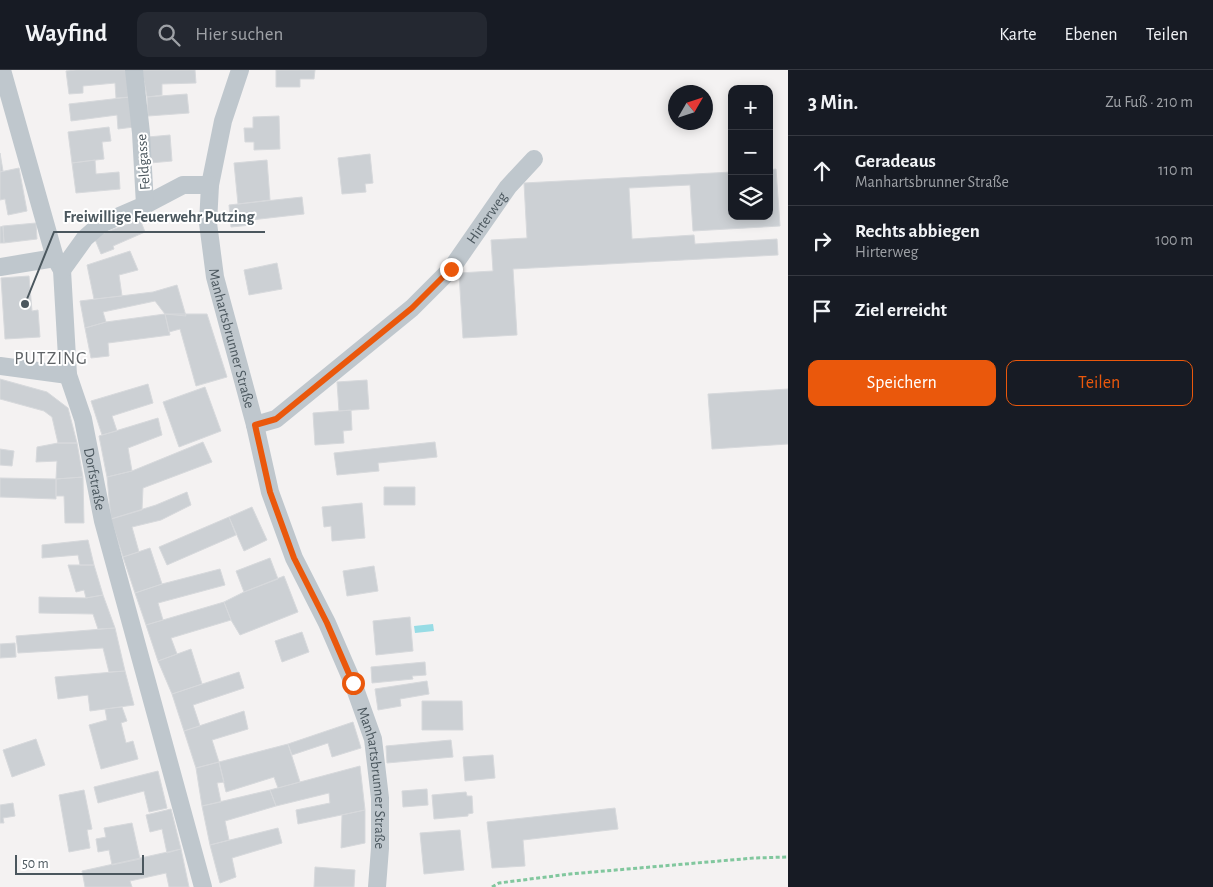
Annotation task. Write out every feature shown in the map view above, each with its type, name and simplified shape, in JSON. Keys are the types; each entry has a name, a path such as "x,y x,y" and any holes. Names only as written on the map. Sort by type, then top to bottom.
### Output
{"street":[{"name":"Dorfstraße","path":"2,70 58,264 68,375 83,419 103,522 203,887"},
{"name":"Feldgasse","path":"58,264 101,224 145,205 141,133 134,70"},
{"name":"Manhartsbrunner Straße","path":"240,70 223,121 210,185 208,223 215,277 255,425 270,492 294,558 327,623 346,666 373,739 380,798 380,848 377,887"},
{"name":"Hirterweg","path":"255,425 276,419 412,308 451,269 508,187 534,160"},
{"path":"145,205 183,185 210,185"},
{"path":"0,267 58,264"},
{"path":"0,366 68,375"}],"path":[{"path":"492,887 499,883 570,874 744,858 788,856"}],"water":[{"path":"433,624 434,631 415,633 414,626"}],"building":[{"path":"128,70 130,97 116,98 115,83 83,86 83,93 69,94 66,71"},
{"path":"142,70 195,70 196,83 162,84 162,95 147,97"},
{"path":"276,70 315,70 314,79 300,79 300,87 276,87"},
{"path":"187,94 189,113 148,116 147,97"},
{"path":"130,97 134,127 118,129 117,115 71,121 69,104"},
{"path":"279,116 280,149 254,150 254,142 245,142 244,128 253,128 253,117"},
{"path":"109,127 111,141 102,142 104,159 72,163 68,132"},
{"path":"170,135 172,161 150,163 148,137"},
{"path":"0,153 3,171 0,172"},
{"path":"370,154 373,183 365,184 366,192 342,194 338,158"},
{"path":"95,160 96,174 119,172 120,189 76,193 72,163"},
{"path":"267,160 270,200 238,204 234,163"},
{"path":"19,168 27,211 8,215 5,199 0,200 0,172"},
{"path":"773,169 776,169 780,226 693,231 690,185 629,188 632,239 694,235 695,244 777,239 778,255 513,269 517,335 463,338 459,273 493,271 491,240 527,238 524,183 728,172 728,220 773,220"},
{"path":"302,197 304,214 251,220 251,225 231,227 229,205"},
{"path":"140,219 145,232 113,246 114,249 101,254 94,237"},
{"path":"36,223 37,239 4,243 3,226"},
{"path":"3,226 4,243 0,243 0,227"},
{"path":"130,251 138,270 119,275 122,296 94,299 87,265"},
{"path":"277,263 282,289 249,295 244,270"},
{"path":"29,276 32,311 38,310 40,337 5,339 1,278"},
{"path":"177,285 186,316 165,314 155,301 103,312 106,322 85,328 80,301 153,292"},
{"path":"165,314 170,335 108,343 109,356 91,358 85,328 106,322"},
{"path":"165,314 207,314 227,377 196,386 180,329 169,332"},
{"path":"0,379 47,392 68,408 77,443 58,443 52,417 44,411 0,399"},
{"path":"367,380 369,409 339,411 337,382"},
{"path":"148,384 153,403 112,416 117,431 102,435 91,401"},
{"path":"205,387 221,431 179,447 163,402"},
{"path":"788,389 788,444 712,449 708,394"},
{"path":"351,410 352,430 343,431 344,443 315,445 313,413"},
{"path":"158,418 162,435 128,448 132,471 107,477 99,436"},
{"path":"203,442 212,462 143,488 142,510 111,519 107,477 132,471"},
{"path":"435,442 437,457 378,463 379,471 337,475 334,453"},
{"path":"58,443 77,443 83,477 56,479 57,461 36,462 37,447"},
{"path":"0,449 14,451 12,466 0,465"},
{"path":"83,477 84,523 65,523 64,496 56,496 56,479"},
{"path":"0,478 56,479 56,499 0,497"},
{"path":"384,487 415,487 415,505 384,505"},
{"path":"187,492 191,505 161,520 132,527 139,552 123,557 111,519 156,505"},
{"path":"362,503 365,538 332,541 331,526 324,527 322,507"},
{"path":"252,507 267,540 244,551 229,517"},
{"path":"229,517 236,535 167,565 159,547"},
{"path":"88,540 94,565 80,565 78,555 42,558 42,545"},
{"path":"150,548 162,584 135,593 123,557"},
{"path":"270,558 278,579 244,592 236,571"},
{"path":"68,565 94,565 103,595 86,598 84,590 76,592"},
{"path":"374,566 378,591 347,596 343,571"},
{"path":"220,569 225,585 158,603 163,620 146,625 135,593"},
{"path":"284,576 298,612 240,635 231,620 224,602"},
{"path":"103,595 115,628 98,629 93,614 39,613 39,597 86,598"},
{"path":"224,602 231,620 171,638 177,654 158,661 146,625"},
{"path":"410,617 413,651 376,655 373,621"},
{"path":"115,628 125,671 109,672 103,648 18,653 16,636"},
{"path":"302,632 309,652 282,662 275,641"},
{"path":"15,643 16,657 0,658 0,644"},
{"path":"191,649 202,684 172,694 158,661"},
{"path":"425,662 426,675 412,676 413,679 372,683 371,667"},
{"path":"125,671 134,705 90,711 88,695 58,699 55,677"},
{"path":"239,672 244,688 193,705 200,726 184,731 172,694"},
{"path":"427,681 429,694 400,699 401,706 378,710 375,689"},
{"path":"422,701 462,701 463,730 422,730"},
{"path":"122,707 127,721 121,723 126,743 133,741 138,759 101,769 89,725 107,720 105,709"},
{"path":"244,711 248,729 212,740 219,762 196,768 184,731"},
{"path":"353,722 361,748 332,757 328,743 292,755 288,744"},
{"path":"36,739 45,765 12,777 3,750"},
{"path":"451,740 453,757 387,763 386,746"},
{"path":"288,744 300,782 278,788 274,777 226,792 219,762"},
{"path":"493,755 495,778 465,781 463,757"},
{"path":"219,762 224,782 217,783 221,802 202,806 196,768"},
{"path":"360,766 365,810 298,824 296,810 330,803 329,793 276,806 270,790"},
{"path":"158,771 167,808 149,812 144,791 98,803 94,787"},
{"path":"427,789 428,805 403,807 402,791"},
{"path":"84,790 92,829 87,830 90,848 69,852 59,795"},
{"path":"270,790 276,806 225,821 229,840 210,845 202,806"},
{"path":"466,792 467,796 472,796 473,813 468,814 468,816 434,819 432,795"},
{"path":"13,803 15,816 3,818 4,823 0,823 0,805"},
{"path":"615,808 618,829 523,840 525,866 492,868 487,822"},
{"path":"171,809 181,849 167,853 162,829 150,832 146,815"},
{"path":"365,810 365,843 341,848 342,815"},
{"path":"132,823 140,859 112,865 109,850 98,852 96,839 106,837 104,828"},
{"path":"278,828 282,843 232,858 236,877 220,883 210,845"},
{"path":"460,830 464,870 424,874 420,833"},
{"path":"181,849 189,887 169,887 166,873 130,881 132,887 85,887 82,871"},
{"path":"315,867 355,870 354,887 314,887"}],"place":[{"name":"Freiwillige Feuerwehr Putzing","path":"25,304"}],"district":[{"name":"PUTZING","path":"51,358"}],"route":[{"path":"353,683 327,623 294,558 270,492 255,425 276,419 412,308 451,269"}]}
